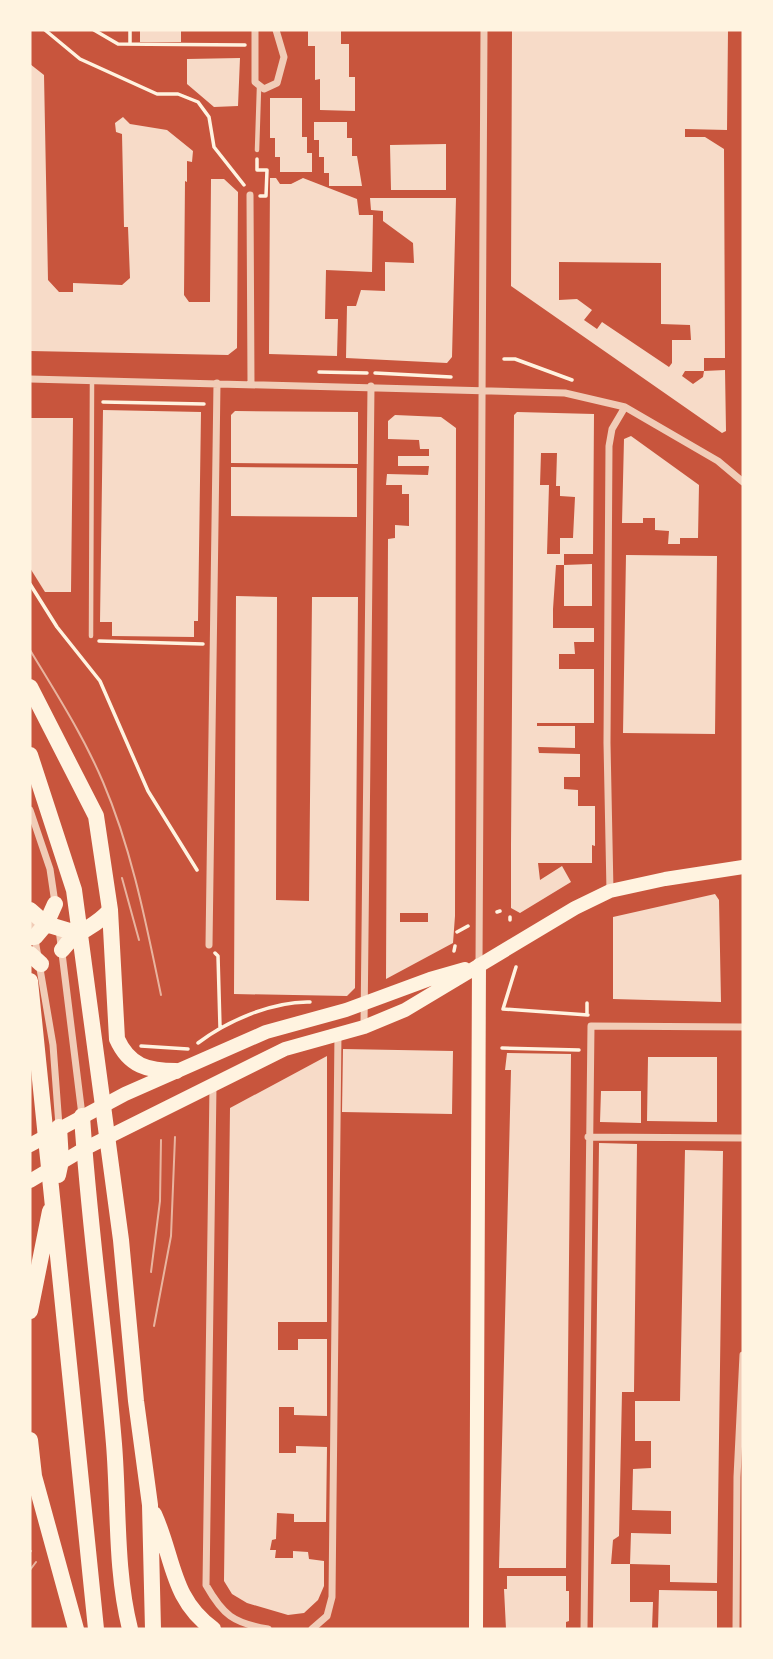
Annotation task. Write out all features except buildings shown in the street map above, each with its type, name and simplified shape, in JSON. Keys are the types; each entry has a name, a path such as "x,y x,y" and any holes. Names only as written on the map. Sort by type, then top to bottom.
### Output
{"highway":[{"path":"30,687 96,816 110,910 117,1039 121,1050 139,1066 150,1070 176,1071"},
{"path":"30,755 75,890 121,1240 136,1401 150,1505 153,1629"},
{"path":"49,932 55,904"},
{"path":"30,910 62,950"},
{"path":"49,932 100,923 110,910"},
{"path":"30,981 96,1629"},
{"path":"82,1116 96,1289 114,1443 123,1601 130,1629"},
{"path":"30,1311 61,1161 60,1127"},
{"path":"30,1248 35,1261 35,1280"},
{"path":"30,1440 34,1476 76,1629"},
{"path":"150,1505 163,1534 178,1591 192,1610 213,1629"}],"main road":[{"path":"30,1181 84,1149 285,1049 338,1032 364,1027 435,994 575,908 610,891 743,867"},
{"path":"30,1145 82,1116 266,1032 363,1004 430,979 480,965"},
{"path":"475,1629 480,965"}],"street":[{"path":"255,30 254,72 259,88 272,87 281,75 284,57 276,30"},
{"path":"480,965 484,30"},
{"path":"250,195 251,383"},
{"path":"30,379 481,388 565,393 625,407 718,461 743,482"},
{"path":"209,946 216,645 217,383"},
{"path":"364,1027 371,386"},
{"path":"610,891 607,743 609,446 612,429 625,407"},
{"path":"30,810 50,869 55,904"},
{"path":"49,932 35,959 60,1127"},
{"path":"62,950 82,1116"},
{"path":"584,1629 591,1022 743,1027"},
{"path":"312,1629 327,1616 332,1597 338,1032"},
{"path":"213,1086 206,1585 220,1610 247,1626 268,1629"},
{"path":"588,1137 743,1138"},
{"path":"736,1629 737,1477 743,1355"}],"lane":[{"path":"257,150 259,88"},
{"path":"91,636 92,380"}],"path":[{"path":"44,30 80,59 157,94 178,94 198,102 209,117 214,147 234,169 250,195"},
{"path":"94,30 107,40 130,44 255,45"},
{"path":"130,30 130,44"},
{"path":"257,150 257,170 267,170 266,196"},
{"path":"346,373 446,375"},
{"path":"102,402 206,404"},
{"path":"30,583 57,626 100,681 148,791 211,892"},
{"path":"91,636 103,643 216,645"},
{"path":"457,932 470,926"},
{"path":"136,1051 141,1045 190,1049 220,1027 218,956 209,946"},
{"path":"516,967 516,973 509,982 503,1009 587,1014"},
{"path":"587,1003 587,1014 591,1022"},
{"path":"502,1048 579,1050"}],"tram line":[{"path":"30,650 87,748 113,808 137,887 161,995"},
{"path":"122,878 139,940"},
{"path":"154,1326 171,1236 175,1137"},
{"path":"151,1272 160,1201 161,1140"},
{"path":"30,1570 36,1562"}]}
